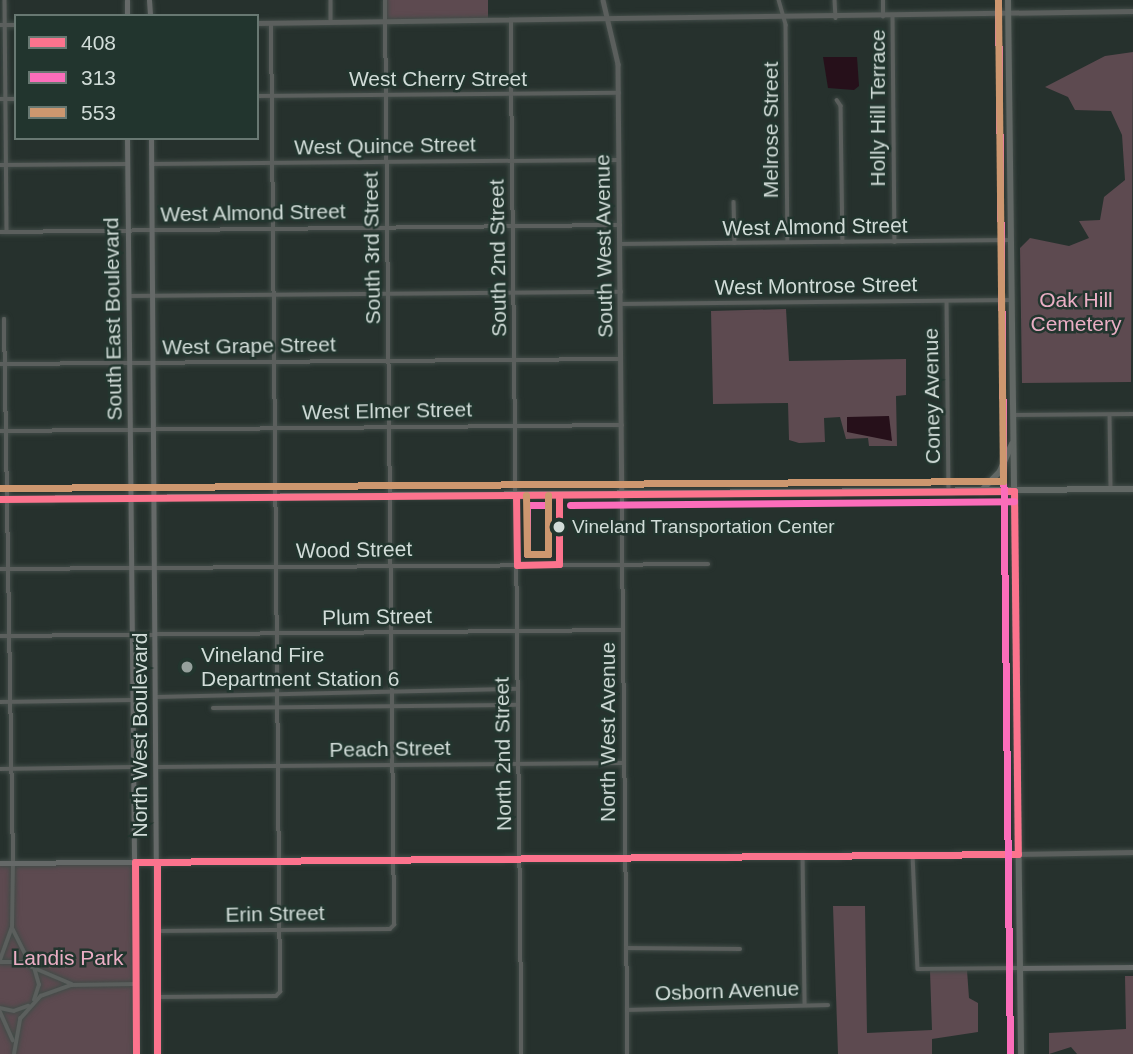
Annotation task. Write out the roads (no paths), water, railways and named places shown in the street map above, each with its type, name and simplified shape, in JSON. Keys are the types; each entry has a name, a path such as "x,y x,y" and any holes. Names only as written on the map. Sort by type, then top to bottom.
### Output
{"main road":[{"path":"1008,0 1021,1054"},
{"name":"South East Boulevard","path":"127,140 136,1054"},
{"name":"North West Boulevard","path":"151,140 157,1054"},
{"path":"981,491 1004,467 1014,439"},
{"path":"0,499 1133,489"},
{"path":"0,863 1018,854"},
{"path":"1020,968 1133,967"}],"street":[{"path":"5,0 3,25 7,232"},
{"path":"331,0 331,22"},
{"name":"South 3rd Street","path":"385,0 393,927"},
{"name":"South West Avenue","path":"603,0 610,20 618,93 622,494"},
{"name":"Melrose Street","path":"779,0 783,18 788,242"},
{"path":"835,0 836,18"},
{"path":"883,0 883,17"},
{"path":"259,23 836,18 1133,11"},
{"name":"Holly Hill Terrace","path":"893,17 895,242"},
{"name":"South 2nd Street","path":"512,21 516,495"},
{"path":"157,997 278,995 271,23"},
{"name":"West Cherry Street","path":"259,96 618,93"},
{"path":"0,99 14,99"},
{"path":"837,100 841,106 843,242"},
{"name":"West Quince Street","path":"151,164 619,160"},
{"path":"0,165 127,164"},
{"path":"734,202 734,243"},
{"name":"West Almond Street","path":"0,232 620,225"},
{"name":"West Almond Street","path":"620,244 1010,240"},
{"path":"129,296 621,292"},
{"name":"West Montrose Street","path":"621,303 1011,300"},
{"name":"Coney Avenue","path":"947,301 949,491"},
{"path":"0,961 12,927 13,863 8,364 4,319"},
{"name":"West Grape Street","path":"0,364 621,359"},
{"path":"1110,414 1111,490"},
{"path":"1013,415 1133,414"},
{"name":"West Elmer Street","path":"0,431 622,425"},
{"name":"North West Avenue","path":"622,494 628,1054"},
{"name":"North 2nd Street","path":"516,495 522,1054"},
{"name":"Wood Street","path":"0,569 708,564"},
{"name":"Plum Street","path":"0,636 623,630"},
{"path":"156,697 518,689"},
{"path":"0,702 132,700"},
{"path":"213,708 519,705"},
{"name":"Peach Street","path":"157,767 624,763"},
{"path":"0,769 133,767"},
{"path":"1018,854 1133,852"},
{"path":"803,855 805,1005"},
{"path":"913,855 918,969 1020,968"},
{"path":"12,927 39,985 32,1002 20,1019 14,1054"},
{"name":"Erin Street","path":"157,931 393,927"},
{"path":"626,948 740,949"},
{"path":"0,961 14,958 52,979 77,985"},
{"path":"14,1042 0,1009 17,1011 57,988 136,984"},
{"name":"Osborn Avenue","path":"627,1010 828,1004"}],"place":[{"name":"Vineland Transportation Center","path":"559,527"},
{"name":"Vineland Fire Department Station 6","path":"187,667"}],"park label":[{"name":"Oak Hill Cemetery","path":"1076,312"},
{"name":"Landis Park","path":"68,958"}]}
